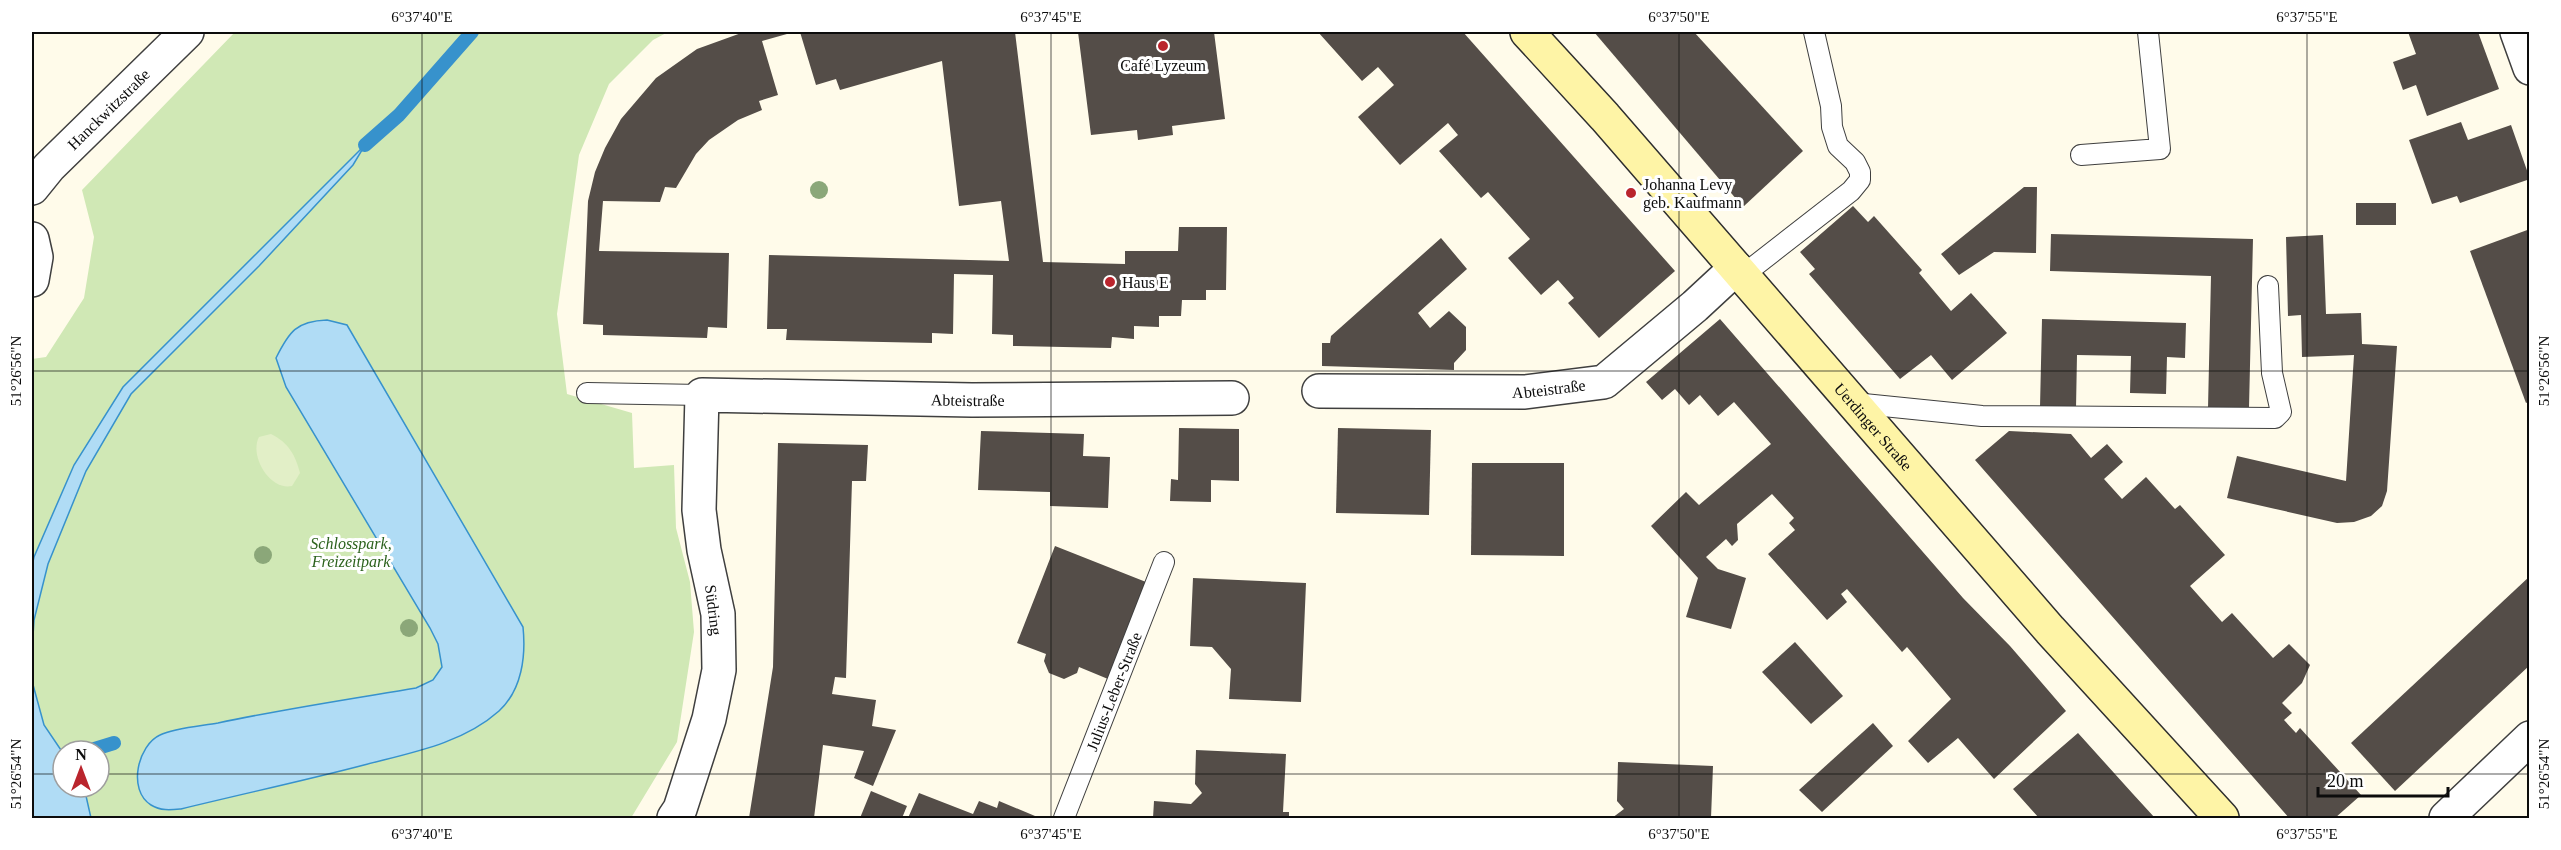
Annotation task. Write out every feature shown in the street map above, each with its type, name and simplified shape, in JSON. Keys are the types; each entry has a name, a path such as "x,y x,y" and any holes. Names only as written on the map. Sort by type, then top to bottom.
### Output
{"main road":[{"name":"Uerdinger Straße","path":"1527,32 1605,117 2050,630 2222,819"}],"street":[{"name":"Hanckwitzstraße","path":"32,188 49,167 187,32"},
{"path":"2517,32 2529,68"},
{"path":"32,239 36,265 32,280"},
{"name":"Abteistraße","path":"1319,391 1525,392 1604,381 1740,272"},
{"name":"Abteistraße","path":"702,395 972,400 1232,398"},
{"name":"Südring","path":"674,819 680,809 709,719 719,670 718,614 704,550 699,510 702,395"},
{"path":"2446,819 2529,738"}],"lane":[{"path":"1740,272 1851,191 1860,180 1860,172 1855,162 1838,146 1832,128 1831,106 1814,32"},
{"path":"2081,155 2160,149 2148,32"},
{"path":"1854,402 1982,416 2275,418 2281,412 2272,373 2268,286"},
{"path":"587,393 702,395"},
{"name":"Julius-Leber-Straße","path":"1064,819 1164,562"}],"green space":[{"name":"Schlosspark, Freizeitpark","path":"235,32 668,32 653,40 609,84 579,155 557,314 567,394 632,413 634,468 674,465 676,528 690,582 694,632 677,742 631,818 91,818 87,799 111,799 111,739 54,739 44,725 32,681 34,620 48,564 86,471 131,394 259,266 353,165 363,147 123,387 32,566 32,359 46,357 84,298 94,237 82,190"},
{"path":"271,434 287,446 296,461 300,473 292,486 284,486 269,478 259,462 257,445 259,437"}],"water":[{"path":"365,145 353,165 259,266 131,394 86,471 48,564 34,620 32,652 32,566 34,557 74,465 123,387"},
{"path":"327,320 347,325 523,627 524,649 521,672 513,693 499,711 469,732 435,746 181,809 158,808 144,798 139,789 138,768 146,748 160,735 180,729 416,688 433,680 442,667 438,644 430,628 286,387 276,358 285,341 295,330 308,323"},
{"path":"32,681 44,725 54,739 51,739 51,799 87,799 91,818 32,818"}],"building":[{"path":"744,32 794,32 762,41 778,95 759,101 762,110 738,120 709,140 696,154 676,188 665,187 660,202 603,201 599,251 729,253 727,328 708,327 707,338 603,335 603,325 583,324 588,201 595,172 605,148 621,119 656,78 697,49"},
{"path":"800,32 1015,32 1043,262 1125,264 1125,251 1178,251 1179,227 1227,227 1226,290 1206,290 1206,300 1182,300 1181,316 1159,316 1159,327 1134,326 1134,339 1112,337 1111,348 1013,346 1013,335 992,334 993,275 954,274 953,334 932,333 932,343 786,340 787,329 767,329 769,255 1009,261 1001,201 959,206 942,61 840,90 836,79 816,85"},
{"path":"1078,32 1214,32 1225,119 1172,126 1173,135 1138,140 1137,130 1091,135"},
{"path":"1318,32 1463,32 1675,271 1599,338 1568,303 1574,298 1558,280 1541,295 1508,258 1530,239 1488,192 1481,198 1439,151 1458,135 1448,123 1400,165 1358,117 1394,85 1378,67 1362,81"},
{"path":"1594,32 1694,32 1803,151 1743,207"},
{"path":"2408,32 2478,32 2499,89 2427,116 2416,85 2403,90 2393,62 2416,54"},
{"path":"2461,122 2468,140 2511,125 2530,179 2460,203 2457,196 2432,204 2409,140"},
{"path":"2024,187 2037,187 2036,253 1994,252 1959,275 1941,254"},
{"path":"2356,203 2396,203 2396,225 2356,225"},
{"path":"1853,206 1868,222 1874,216 1922,270 1919,273 1951,311 1971,293 2007,333 1952,380 1931,355 1900,379 1809,274 1815,269 1800,252"},
{"path":"2530,229 2530,401 2526,403 2470,251"},
{"path":"2051,234 2253,239 2249,408 2208,408 2211,276 2050,271"},
{"path":"2323,235 2326,314 2361,313 2362,344 2397,346 2387,491 2382,506 2371,516 2354,522 2337,523 2227,498 2237,456 2346,481 2354,355 2302,357 2301,315 2288,316 2286,237"},
{"path":"1441,238 1467,269 1418,313 1430,328 1449,311 1466,327 1466,350 1454,363 1454,370 1322,366 1322,343 1330,343 1331,336"},
{"path":"1720,319 1963,598 2010,646 2066,711 1994,779 1958,738 1928,763 1908,741 1951,699 1907,647 1902,652 1847,589 1841,594 1847,602 1827,620 1768,554 1795,530 1789,523 1794,518 1772,494 1737,524 1738,540 1732,546 1726,539 1706,557 1718,569 1746,578 1731,629 1686,617 1698,578 1651,526 1686,492 1699,505 1771,444 1734,402 1718,416 1700,395 1689,405 1675,389 1662,400 1646,382"},
{"path":"2042,319 2186,323 2185,358 2167,357 2166,394 2130,393 2131,356 2077,355 2076,408 2040,407"},
{"path":"1179,428 1239,429 1239,481 1211,480 1211,502 1170,501 1171,479 1178,480"},
{"path":"1338,428 1431,430 1429,515 1336,513"},
{"path":"981,431 1084,434 1083,456 1110,457 1108,508 1050,506 1050,492 978,490"},
{"path":"2009,431 2071,434 2091,458 2107,444 2123,462 2104,479 2122,499 2146,477 2175,509 2180,505 2225,555 2190,586 2222,622 2232,613 2273,658 2289,644 2310,665 2302,683 2282,703 2292,713 2284,720 2296,733 2300,728 2361,795 2335,818 2289,818 1975,460"},
{"path":"778,443 868,445 866,481 852,481 846,678 835,677 832,694 876,700 872,726 896,730 873,786 854,778 864,751 823,745 814,818 749,818 773,667"},
{"path":"1472,463 1564,463 1564,556 1471,555"},
{"path":"1055,546 1146,582 1108,679 1079,667 1077,673 1064,679 1049,673 1044,661 1046,654 1017,643"},
{"path":"2530,576 2530,665 2395,791 2351,743"},
{"path":"1193,578 1306,583 1301,702 1229,699 1231,669 1212,647 1190,646"},
{"path":"1795,642 1843,696 1811,724 1762,672"},
{"path":"1873,723 1893,746 1822,812 1799,790"},
{"path":"2078,733 2155,818 2039,818 2013,789"},
{"path":"1196,750 1286,754 1283,812 1289,812 1289,818 1153,818 1154,801 1191,804 1202,793 1195,784"},
{"path":"1618,762 1713,766 1711,818 1612,818 1624,809 1617,801"},
{"path":"871,791 907,806 902,818 860,818"},
{"path":"919,793 973,814 979,801 997,808 999,801 1035,816 1034,818 908,818"}],"waterway":[{"path":"365,145 399,115 472,32"}],"place":[{"name":"Café Lyzeum","path":"1163,46"},
{"name":"Johanna Levy geb. Kaufmann","path":"1631,193"},
{"name":"Haus E","path":"1110,282"}]}
